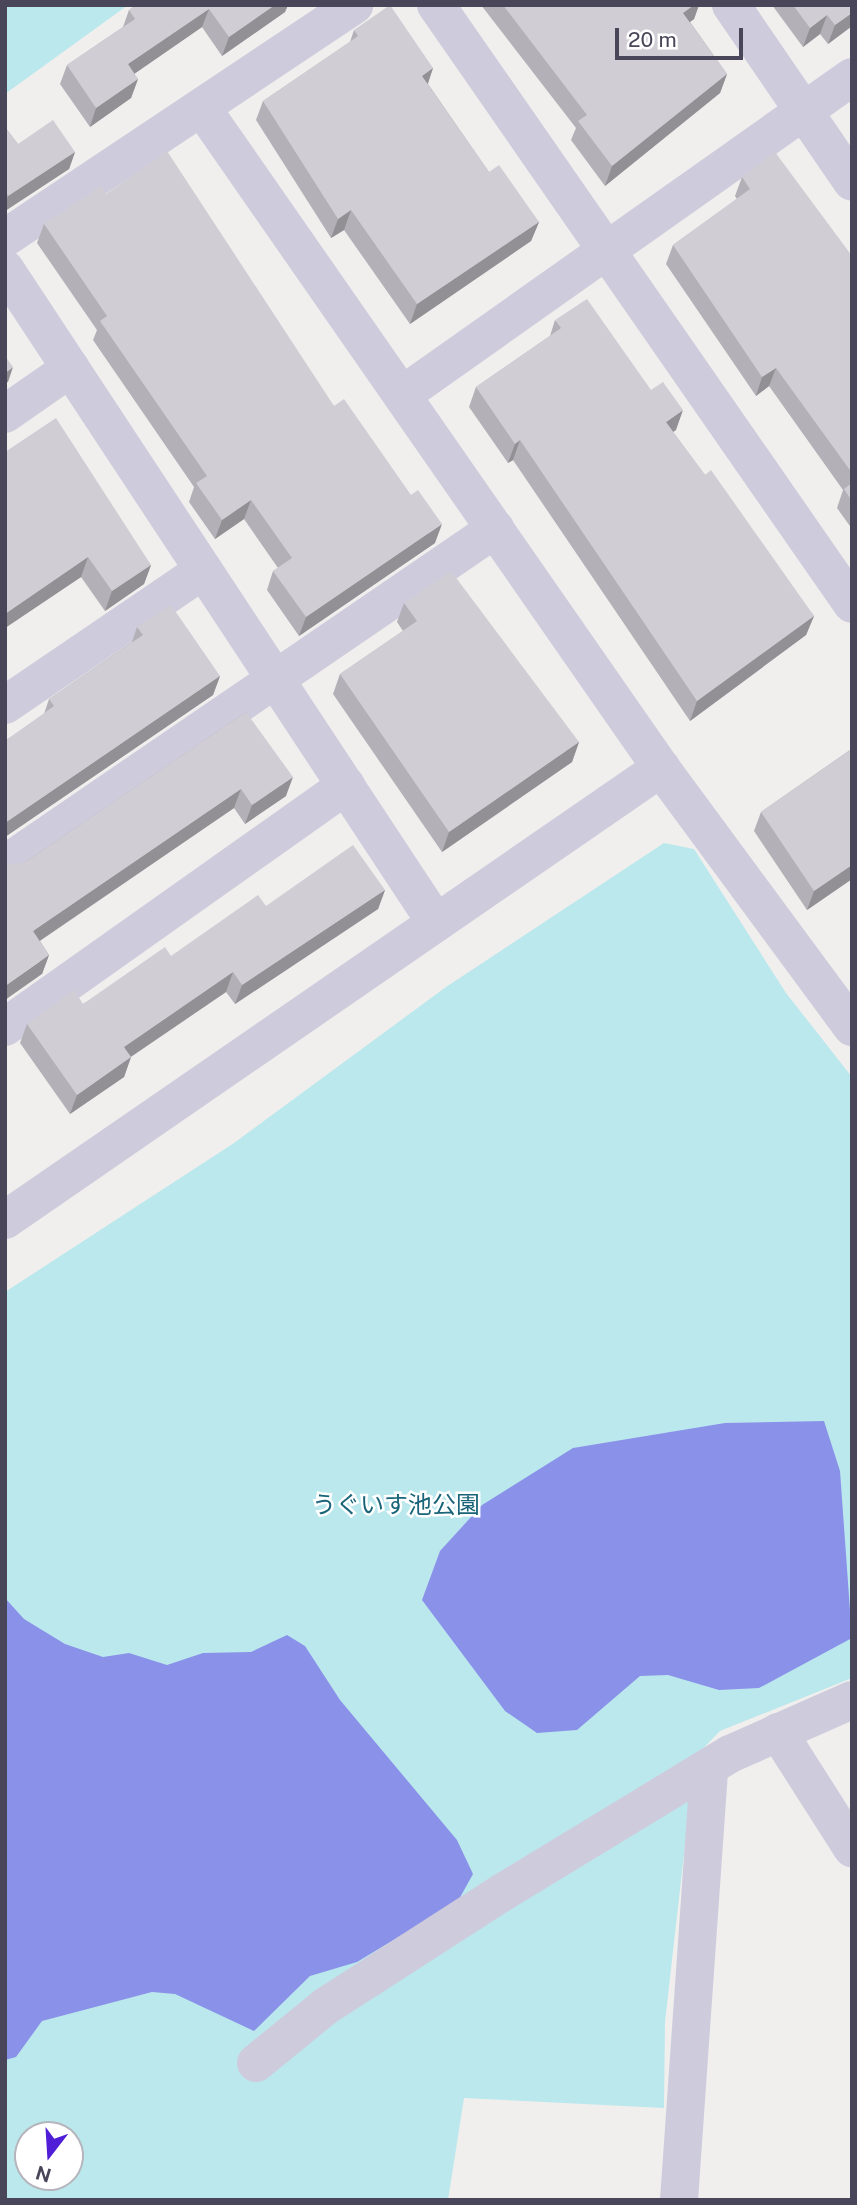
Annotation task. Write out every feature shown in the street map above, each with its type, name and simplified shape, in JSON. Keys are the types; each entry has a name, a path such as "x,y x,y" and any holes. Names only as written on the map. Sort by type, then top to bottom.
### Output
{"street":[{"path":"5,238 354,5"},
{"path":"436,5 852,604"},
{"path":"731,5 852,182"},
{"path":"402,395 852,77"},
{"path":"202,108 662,768 852,1027"},
{"path":"5,269 436,923"},
{"path":"5,414 71,368"},
{"path":"5,864 495,529"},
{"path":"5,705 204,570"},
{"path":"5,1220 662,768"},
{"path":"5,1027 346,786"},
{"path":"256,2063 326,2006 709,1767 778,1732 852,1700"},
{"path":"778,1732 852,1848"},
{"path":"679,2200 709,1767"}],"green space":[{"path":"5,5 128,5 5,94"},
{"name":"うぐいす池公園","path":"664,843 694,849 786,993 852,1077 852,1678 720,1731 695,1757 665,2022 664,2108 464,2098 448,2200 5,2200 5,1292 234,1143 446,987"}],"water":[{"path":"824,1421 840,1471 852,1638 759,1688 719,1690 668,1675 640,1676 577,1730 537,1733 505,1711 422,1600 440,1551 482,1505 573,1448 725,1423"},
{"path":"5,1598 24,1619 65,1644 103,1657 129,1653 167,1665 203,1653 251,1652 287,1635 305,1646 340,1700 457,1840 473,1874 458,1901 357,1962 310,1976 254,2031 175,1994 152,1992 42,2021 16,2057 5,2060"}],"building":[{"path":"136,5 275,5 229,37 209,9 128,64 138,79 96,108 67,65 135,19 129,10"},
{"path":"390,5 433,68 422,76 489,172 499,165 539,222 417,304 351,210 338,219 263,101 358,36 354,30"},
{"path":"503,5 694,5 683,13 727,74 612,166 578,121 587,115"},
{"path":"793,5 852,5 852,13 835,25 827,15 810,28"},
{"path":"53,120 75,152 8,196 5,191 5,127 18,144"},
{"path":"167,151 334,406 344,399 411,495 418,490 442,524 306,617 273,571 292,558 251,500 222,520 196,483 207,476 100,321 107,316 44,224 101,186 106,194"},
{"path":"775,152 852,256 852,473 776,368 762,377 673,245 750,189 742,177"},
{"path":"587,299 651,390 663,382 683,410 666,422 705,475 711,470 814,616 697,701 520,440 515,444 476,387 561,328 555,320"},
{"path":"5,356 13,367 5,373"},
{"path":"56,418 151,565 112,591 88,557 5,614 5,452"},
{"path":"852,483 852,501 844,489"},
{"path":"451,571 579,742 449,832 340,674 417,621 404,603"},
{"path":"171,605 220,676 5,823 5,741 54,706 49,699 143,635 137,627"},
{"path":"246,712 293,777 252,805 241,789 33,931 49,955 5,986 5,864 24,863"},
{"path":"852,749 852,865 814,891 761,812"},
{"path":"353,845 385,890 242,985 233,972 124,1047 131,1057 77,1095 27,1024 74,990 83,1004 165,947 171,956 258,895 266,906"}]}
